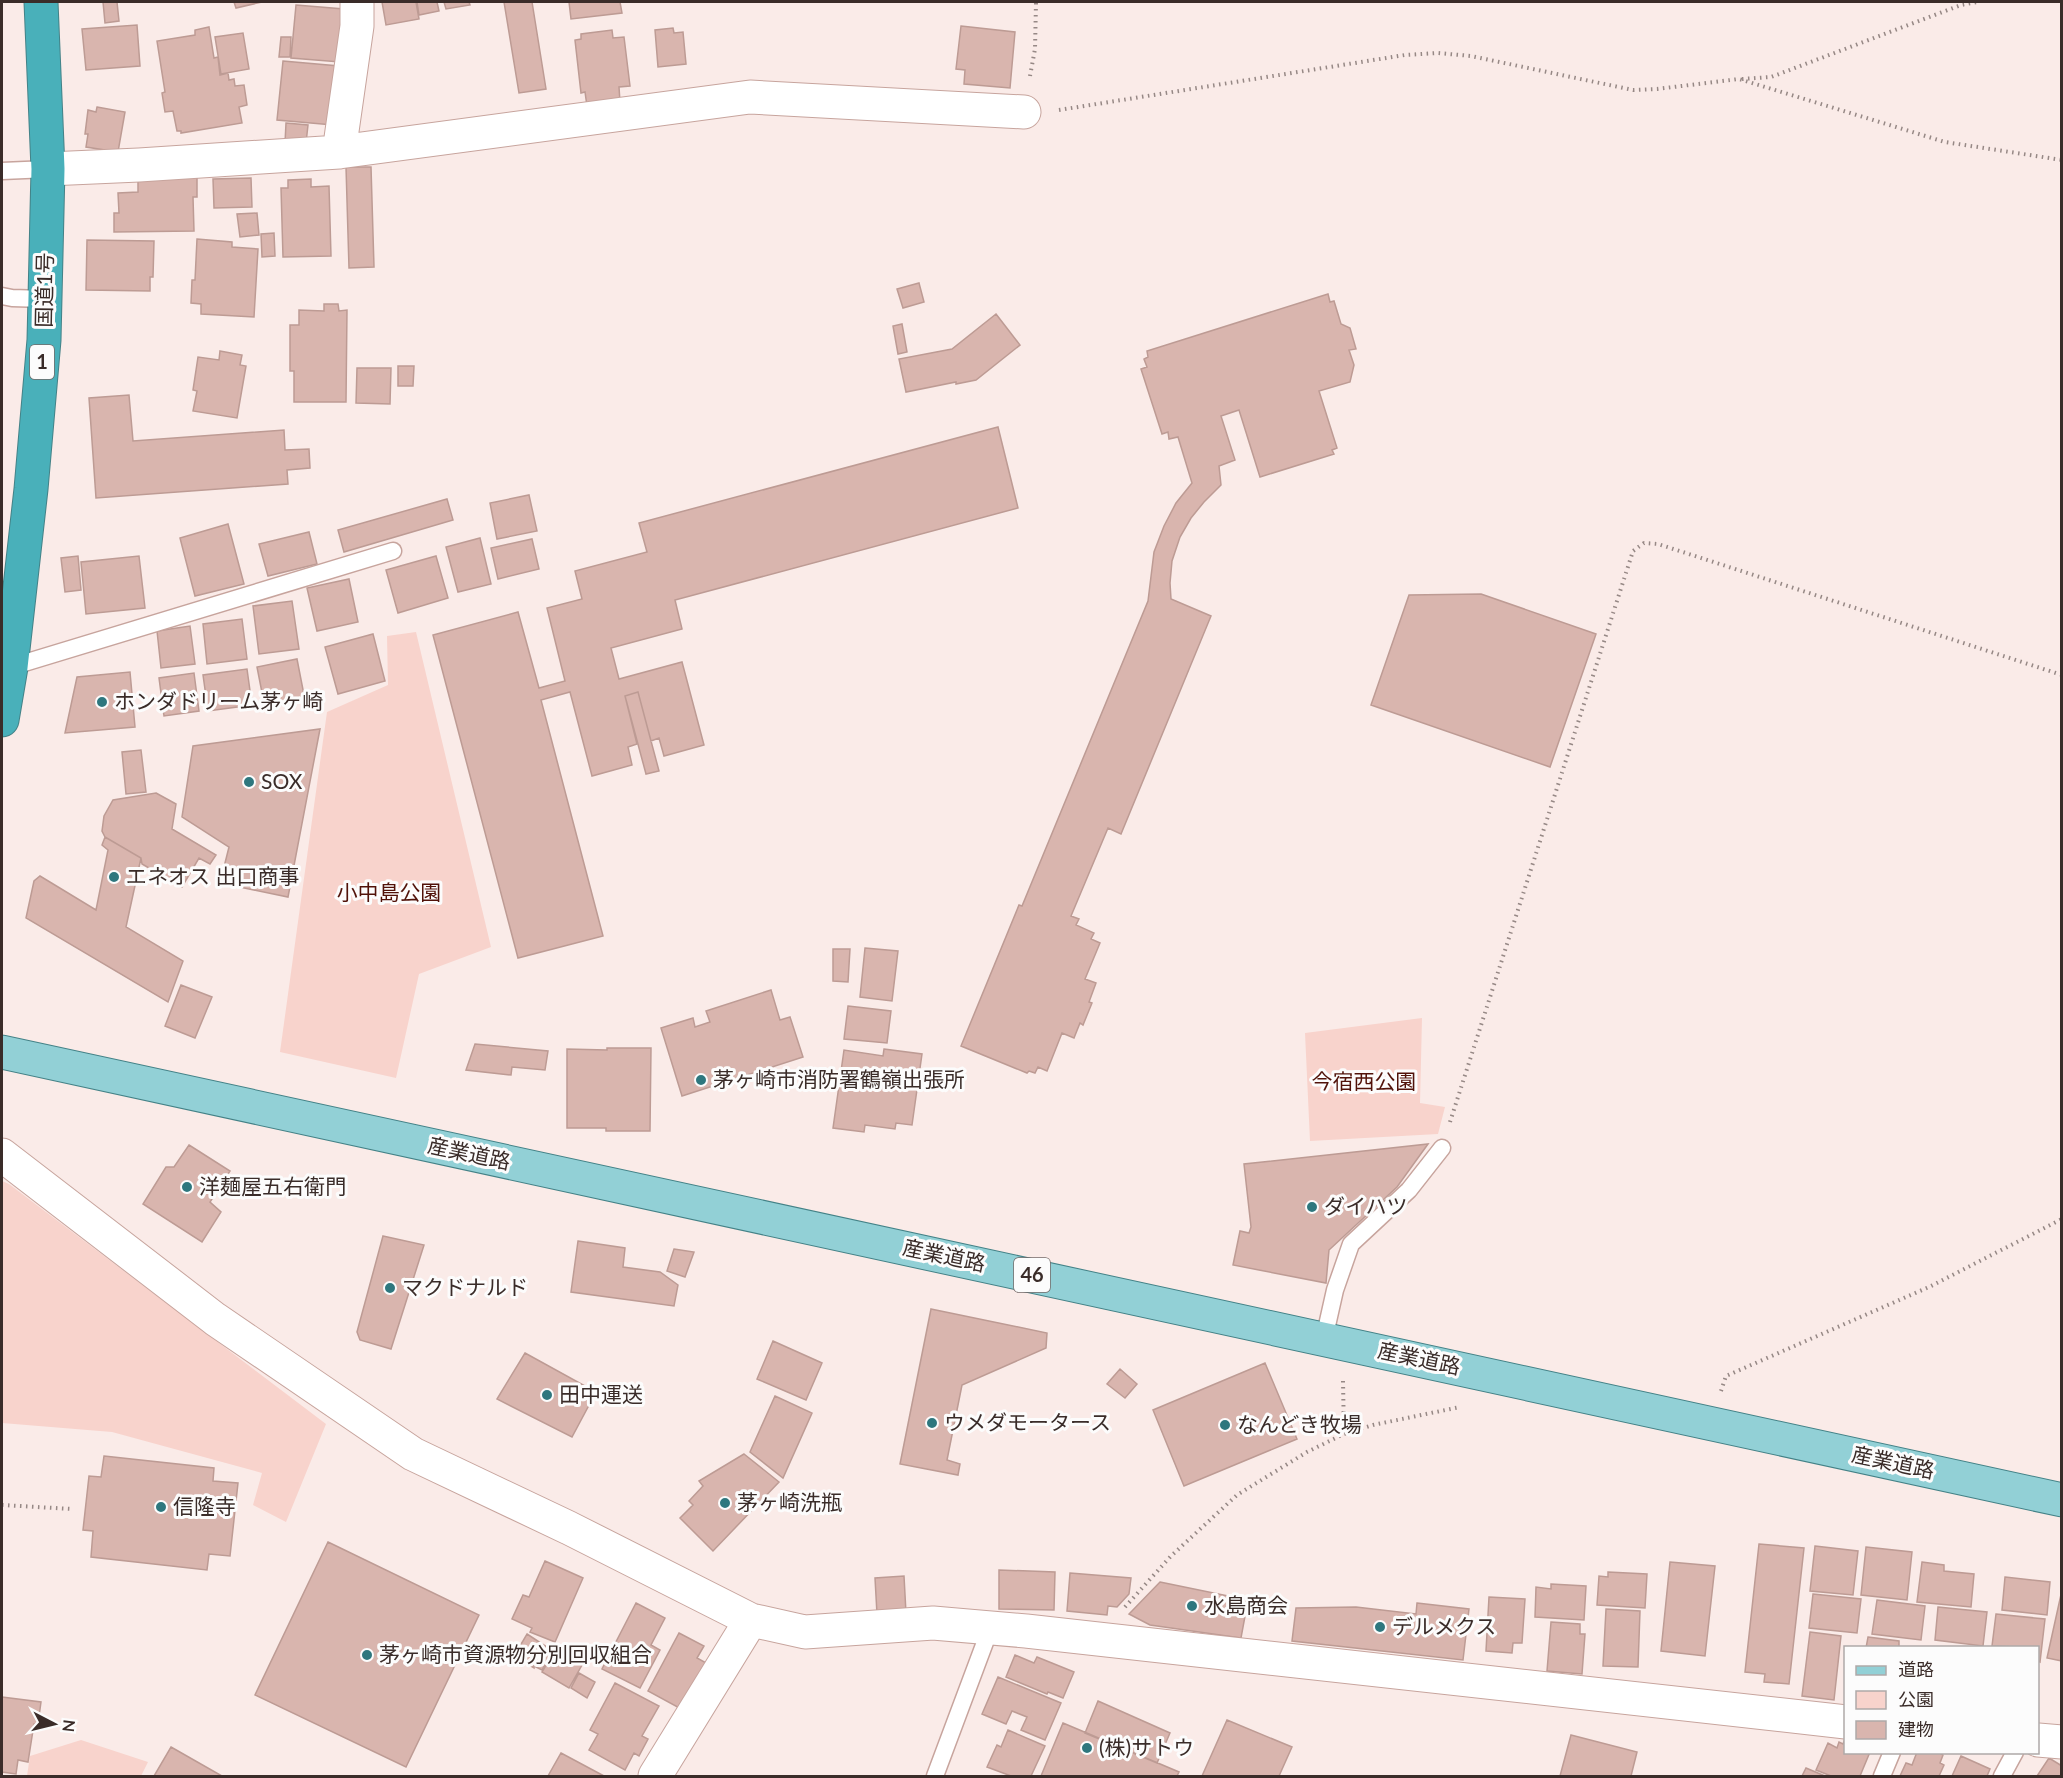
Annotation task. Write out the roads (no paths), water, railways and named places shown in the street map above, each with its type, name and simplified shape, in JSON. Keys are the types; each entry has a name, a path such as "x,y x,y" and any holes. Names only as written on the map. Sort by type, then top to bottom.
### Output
{"highway":[{"name":"国道1号","path":"2,714 10,667 31,489 44,340 48,169 41,2"}],"main road":[{"name":"産業道路","path":"2,1052 2061,1500"}],"street":[{"path":"339,152 357,26 357,2"},
{"path":"48,169 339,152 750,97 1024,112"},
{"path":"2,1155 215,1319 413,1454 569,1528 751,1620 805,1632 933,1623 1844,1722"},
{"path":"655,1776 751,1620"},
{"path":"2039,1740 2061,1742"}],"lane":[{"path":"2,171 48,169"},
{"path":"2,296 44,299"},
{"path":"10,667 393,551"},
{"path":"1324,1339 1335,1290 1351,1244 1409,1190 1442,1148"},
{"path":"935,1776 990,1629"},
{"path":"1882,1776 1891,1754"},
{"path":"2002,1776 2014,1754"}],"place":[{"name":"ホンダドリーム茅ヶ崎","path":"102,702"},
{"name":"SOX","path":"249,782"},
{"name":"エネオス 出口商事","path":"114,877"},
{"name":"茅ヶ崎市消防署鶴嶺出張所","path":"701,1080"},
{"name":"洋麺屋五右衛門","path":"187,1187"},
{"name":"ダイハツ","path":"1312,1207"},
{"name":"マクドナルド","path":"390,1288"},
{"name":"田中運送","path":"547,1395"},
{"name":"ウメダモータース","path":"932,1423"},
{"name":"なんどき牧場","path":"1225,1425"},
{"name":"茅ヶ崎洗瓶","path":"725,1503"},
{"name":"信隆寺","path":"161,1507"},
{"name":"水島商会","path":"1192,1606"},
{"name":"デルメクス","path":"1380,1627"},
{"name":"茅ヶ崎市資源物分別回収組合","path":"367,1655"},
{"name":"(株)サトウ","path":"1087,1748"}],"park label":[{"name":"小中島公園","path":"389,893"},
{"name":"今宿西公園","path":"1364,1082"}]}
